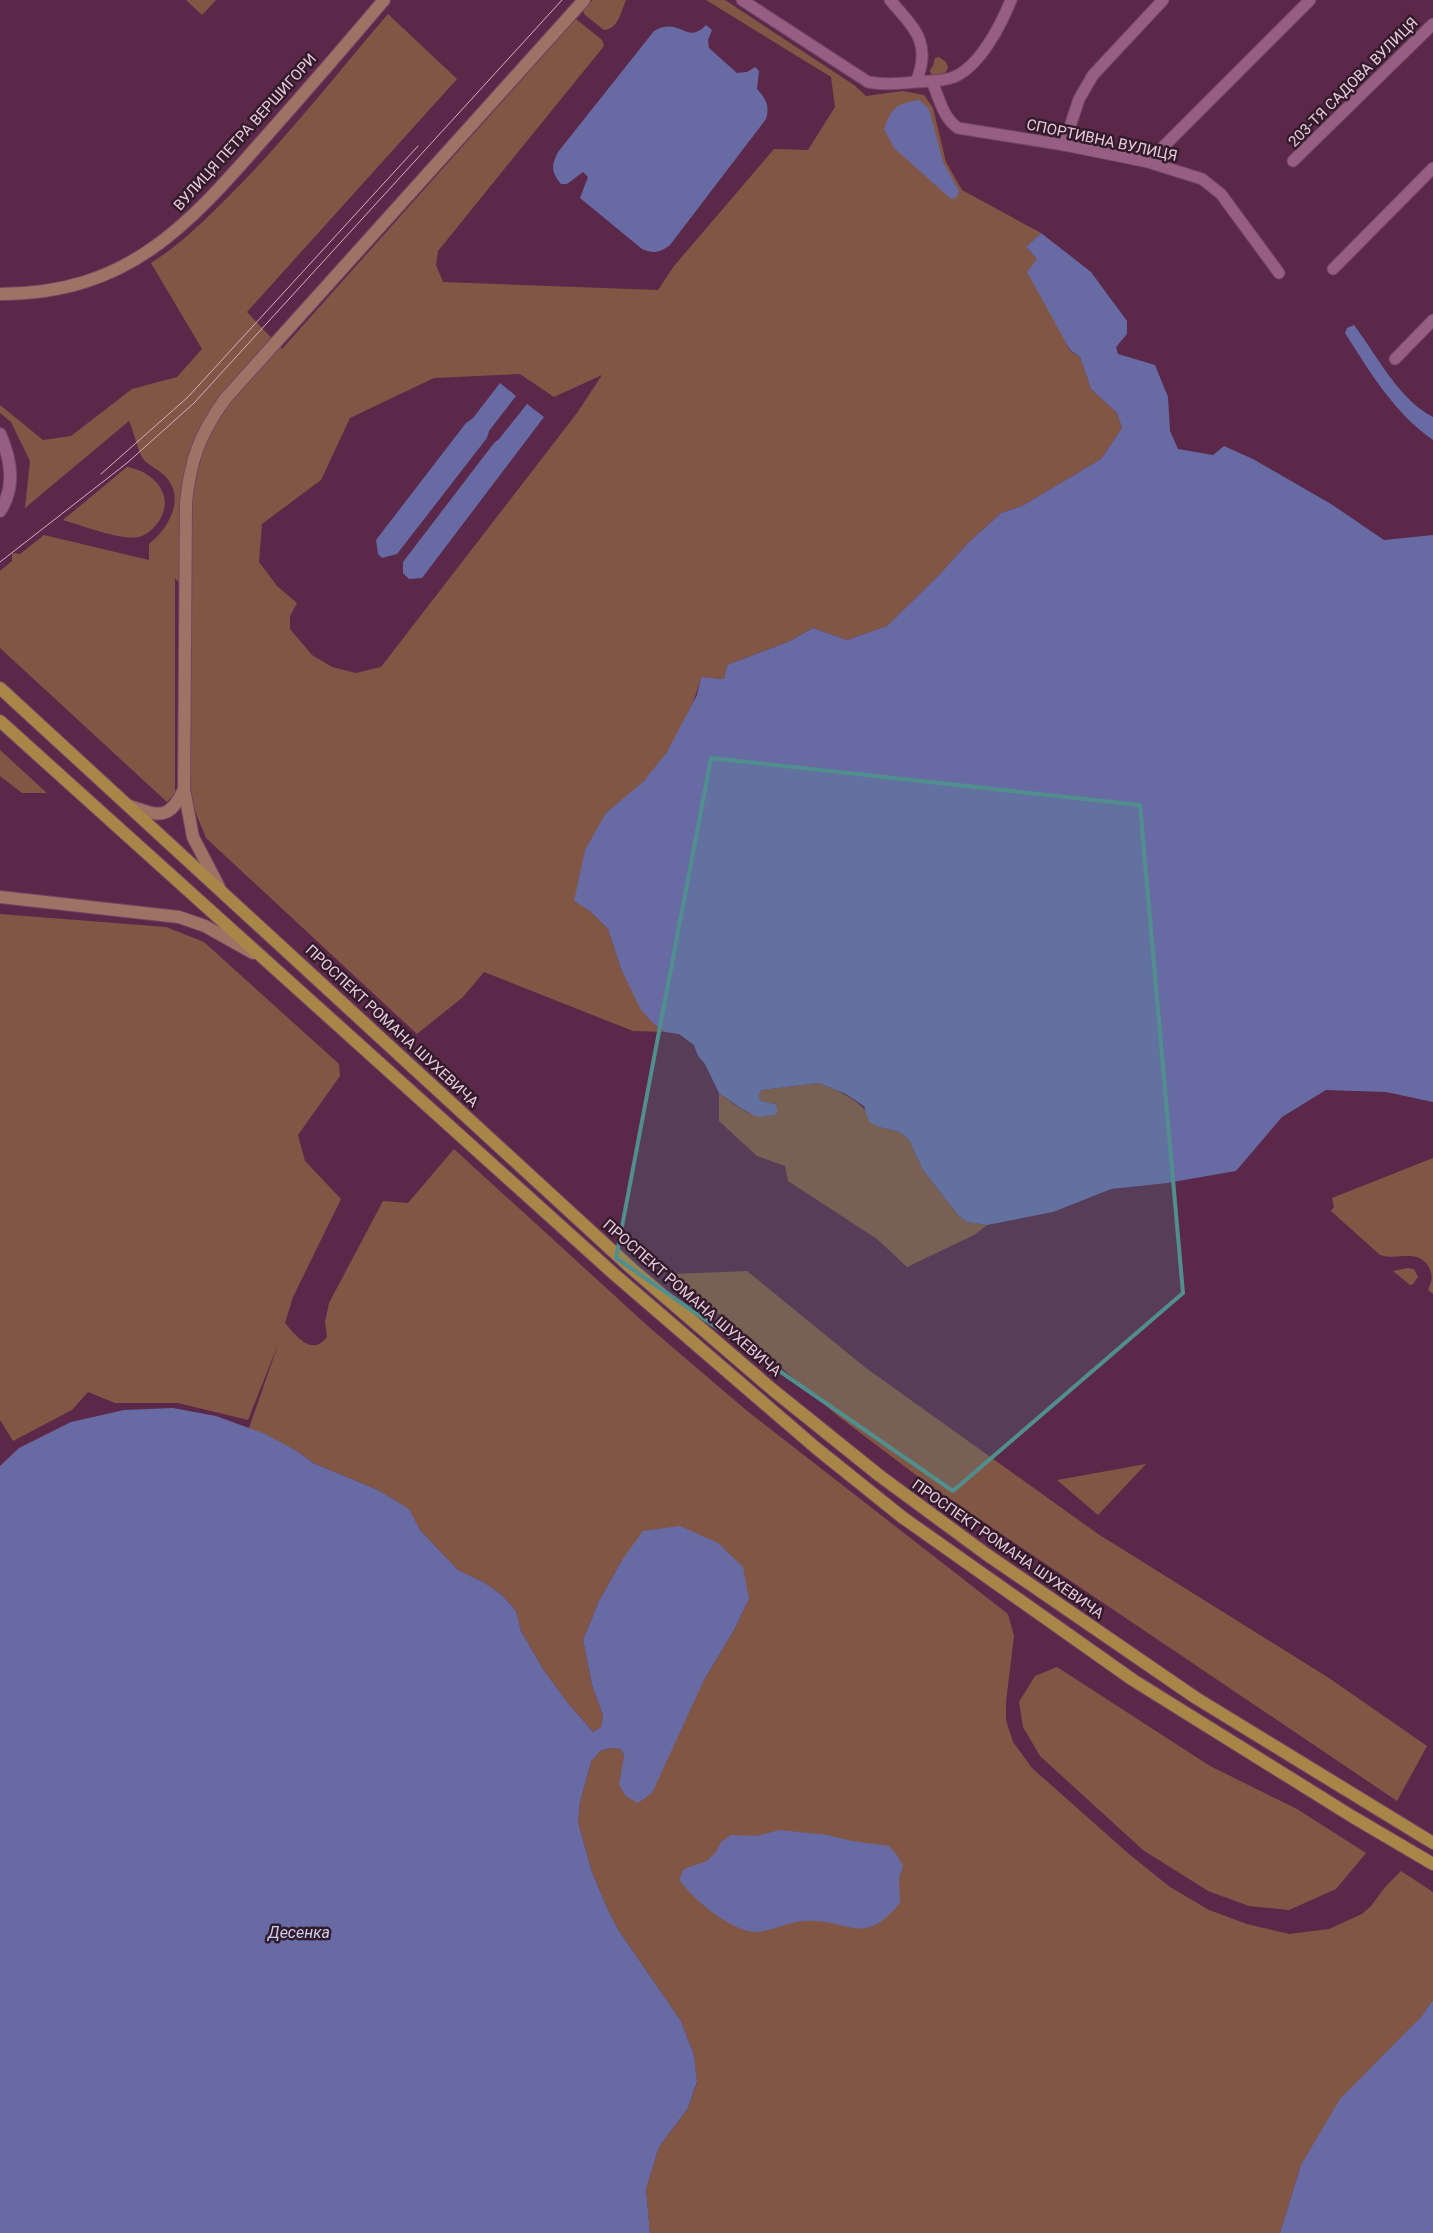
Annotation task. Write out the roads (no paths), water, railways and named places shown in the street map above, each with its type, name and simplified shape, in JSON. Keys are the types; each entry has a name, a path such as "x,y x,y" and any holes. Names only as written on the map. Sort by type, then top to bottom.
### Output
{"main road":[{"name":"ВУЛИЦЯ ПЕТРА ВЕРШИГОРИ","path":"0,294 43,292 71,286 104,275 133,262 162,243 188,221 232,176 384,0"},
{"path":"220,889 193,837 184,789 186,503 189,475 197,446 205,429 225,399 584,0"},
{"name":"ПРОСПЕКТ РОМАНА ШУХЕВИЧА","path":"0,688 631,1268 773,1390 872,1470 942,1523 1187,1693 1433,1843"},
{"path":"0,721 614,1274 816,1448 902,1517 1133,1680 1353,1817 1433,1864"},
{"path":"129,806 157,815 166,813 177,804 184,789"},
{"path":"0,897 179,917 205,926 264,959"}],"street":[{"path":"742,0 868,82 889,84 952,78 966,68 989,42 1002,23 1011,0"},
{"path":"890,0 913,27 924,50 923,65 916,82"},
{"path":"1064,145 1079,99 1093,75 1163,0"},
{"path":"1148,162 1310,0"},
{"name":"203-ТЯ САДОВА ВУЛИЦЯ","path":"1293,161 1433,24"},
{"name":"СПОРТИВНА ВУЛИЦЯ","path":"932,81 946,115 951,123 958,128 1064,145 1148,162 1202,178 1222,194 1279,273"},
{"path":"1333,269 1433,168"},
{"path":"1395,359 1433,320"},
{"path":"0,434 6,448 10,466 10,486 0,511"}],"water":[{"path":"706,25 712,30 708,40 709,48 737,73 747,72 755,67 759,71 757,89 766,103 768,110 766,119 670,245 663,250 650,252 642,249 580,198 588,177 583,172 567,184 561,184 554,172 554,161 558,152 654,31 663,27 671,27 693,33"},
{"path":"919,100 929,109 943,162 959,191 957,197 951,199 894,148 884,129 896,108 905,103"},
{"path":"1041,233 1091,272 1127,321 1127,334 1116,347 1118,354 1155,365 1168,397 1170,431 1178,449 1213,455 1224,446 1253,459 1331,504 1384,540 1433,535 1433,1102 1386,1092 1326,1090 1282,1117 1236,1171 1167,1183 1111,1189 1053,1212 987,1225 967,1222 959,1216 923,1170 909,1140 900,1132 879,1127 869,1122 864,1106 846,1094 819,1083 762,1090 758,1095 761,1101 775,1104 778,1112 773,1115 758,1117 742,1109 719,1093 705,1064 698,1056 694,1045 679,1034 665,1032 654,1024 641,1010 621,969 608,929 590,911 574,901 585,850 606,813 644,781 667,752 697,695 701,677 724,679 727,665 790,641 813,628 847,640 887,626 938,576 968,543 1001,513 1022,506 1101,459 1122,428 1117,413 1091,389 1080,357 1070,350 1027,272 1037,259 1026,247"},
{"path":"1354,325 1389,376 1409,400 1433,417 1433,440 1406,417 1374,377 1345,333 1347,328"},
{"path":"500,383 516,396 489,431 487,438 397,554 382,558 378,554 376,540 466,423 473,418"},
{"path":"527,404 544,417 422,578 409,579 403,573 403,562 494,443"},
{"name":"Десенка","path":"173,1408 216,1416 263,1433 297,1451 313,1463 378,1490 409,1509 420,1530 458,1570 485,1583 502,1595 516,1611 521,1631 543,1669 567,1702 593,1732 601,1727 603,1716 592,1685 583,1640 599,1601 622,1560 643,1531 680,1526 718,1543 743,1567 749,1599 734,1630 704,1680 652,1793 638,1803 626,1796 619,1785 624,1756 621,1749 611,1748 600,1751 591,1762 580,1802 578,1822 592,1872 608,1910 619,1931 681,2021 694,2055 697,2082 688,2108 659,2147 646,2189 650,2233 0,2233 0,1466 19,1448 71,1422 124,1410"},
{"path":"779,1830 828,1835 852,1841 889,1846 903,1866 899,1878 900,1903 887,1917 875,1925 865,1928 855,1928 819,1921 804,1921 768,1930 746,1931 713,1913 679,1879 684,1869 707,1861 716,1852 721,1842 731,1835 757,1836"},
{"path":"1433,2000 1433,2233 1280,2233 1301,2165 1340,2099 1421,2017"}],"tram line":[{"path":"0,562 127,463 194,403 562,0"},
{"path":"101,474 188,397 418,146"}]}
